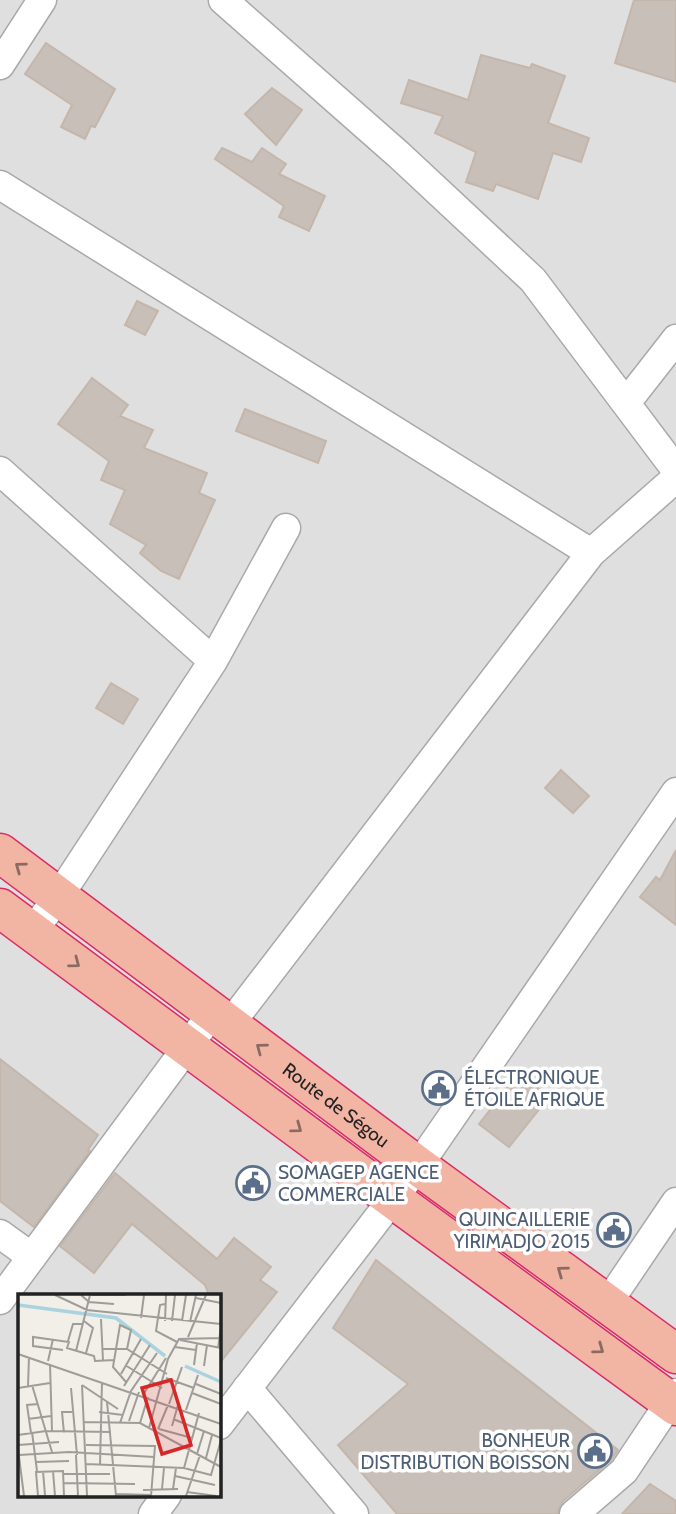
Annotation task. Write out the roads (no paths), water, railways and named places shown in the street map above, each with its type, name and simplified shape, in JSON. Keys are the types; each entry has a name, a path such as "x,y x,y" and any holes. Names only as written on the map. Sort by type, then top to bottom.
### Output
{"highway":[{"name":"Route de Ségou","path":"0,853 418,1166 676,1354"},
{"path":"0,908 393,1199 674,1400"}],"street":[{"path":"0,65 42,0"},
{"path":"223,0 399,155 533,280 676,470"},
{"path":"0,185 591,553"},
{"path":"626,403 676,339"},
{"path":"0,471 213,661"},
{"path":"0,1300 187,1047 222,1018 591,553 676,478"},
{"path":"32,932 59,896 213,661 286,528"},
{"path":"220,1424 418,1166 676,792"},
{"path":"607,1304 676,1202"},
{"path":"0,1234 32,1257"},
{"path":"247,1388 354,1514"},
{"path":"574,1514 624,1471 674,1400"},
{"path":"153,1514 166,1496"}],"place":[{"name":"ÉLECTRONIQUE ÉTOILE AFRIQUE","path":"439,1088"},
{"name":"SOMAGEP AGENCE COMMERCIALE","path":"253,1183"},
{"name":"QUINCAILLERIE YIRIMADJO 2015","path":"614,1230"},
{"name":"BONHEUR DISTRIBUTION BOISSON","path":"595,1451"}]}
